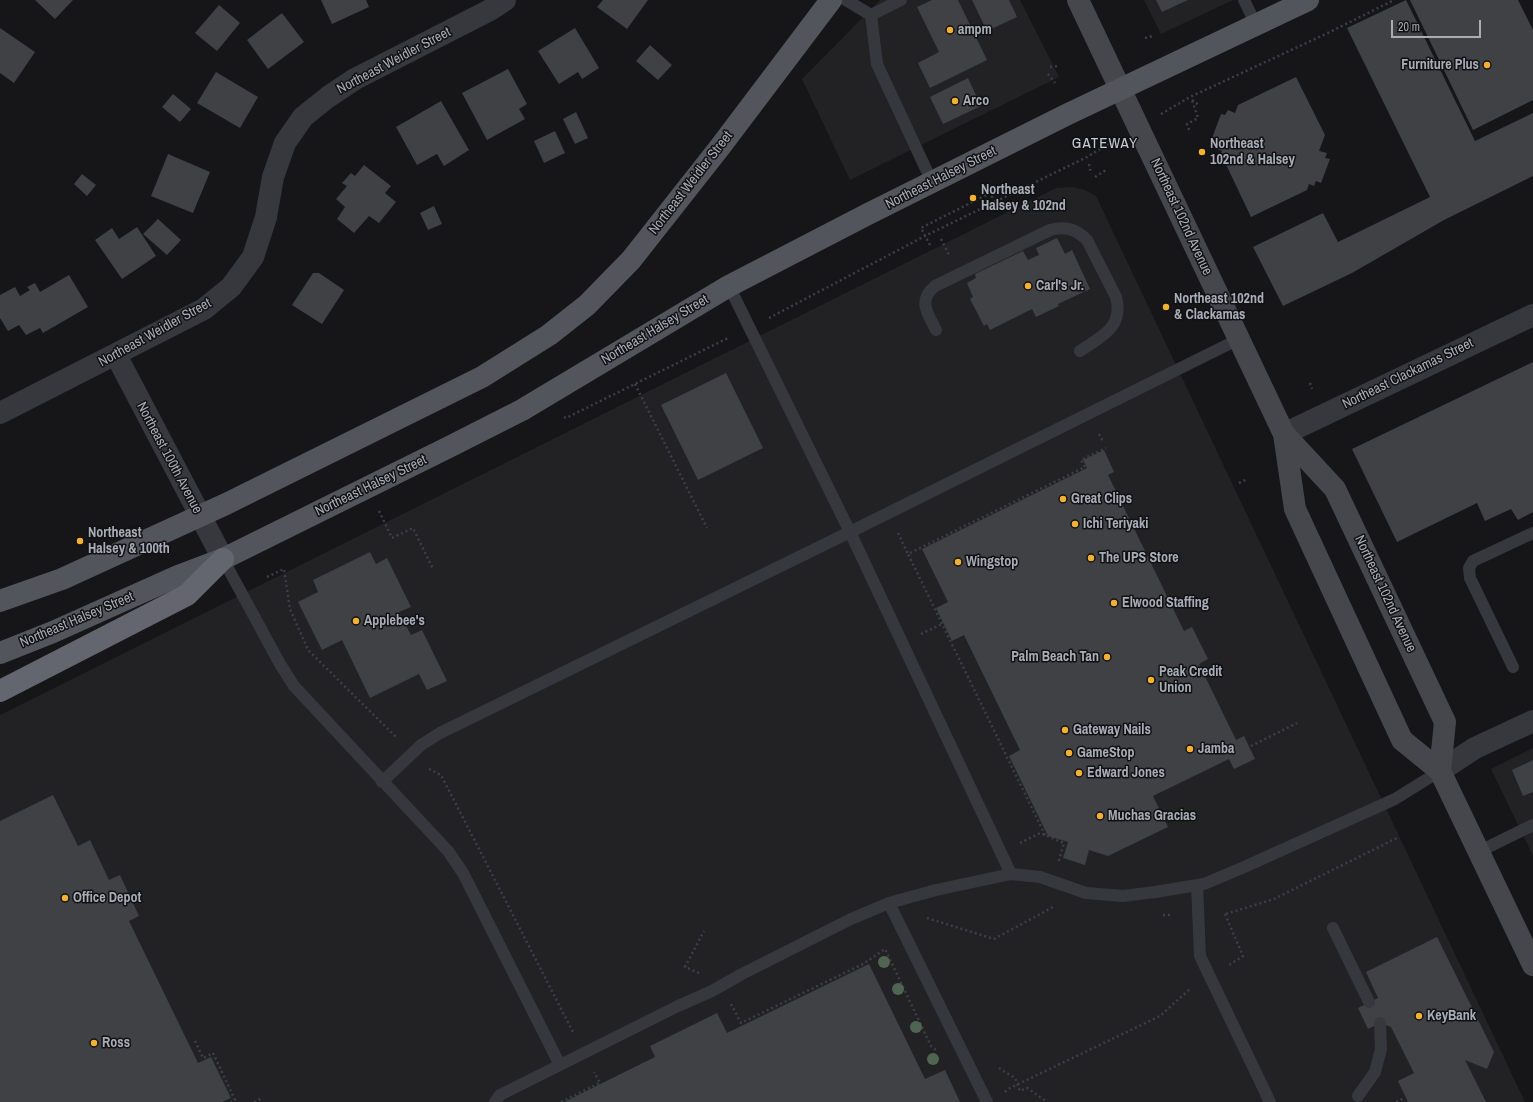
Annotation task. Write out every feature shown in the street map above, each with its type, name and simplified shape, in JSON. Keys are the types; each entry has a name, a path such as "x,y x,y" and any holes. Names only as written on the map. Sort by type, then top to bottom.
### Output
{"highway":[{"path":"0,691 187,595 223,560"}],"main road":[{"name":"Northeast Weidler Street","path":"200,516 482,377 515,358 549,335 588,305 630,260 658,226 831,0"},
{"name":"Northeast 102nd Avenue","path":"1078,0 1284,434 1295,509 1402,740 1440,771 1533,965"},
{"name":"Northeast Halsey Street","path":"0,653 53,632 178,576 223,560 522,410 730,286 932,182 1308,0"},
{"name":"Northeast 102nd Avenue","path":"1284,434 1336,489 1445,722 1440,771"},
{"path":"0,601 62,579 200,516"}],"street":[{"name":"Northeast Weidler Street","path":"0,413 204,309 231,287 253,257 266,217 273,177 285,143 303,117 328,97 355,79 490,10 505,0"},
{"name":"Northeast Clackamas Street","path":"1284,434 1533,314"},
{"name":"Northeast 100th Avenue","path":"116,355 223,560"},
{"path":"1440,771 1475,748 1533,721"}],"lane":[{"path":"846,0 871,15"},
{"path":"871,15 901,0"},
{"path":"1244,0 1256,25"},
{"path":"871,15 877,64 932,182"},
{"path":"936,330 925,305 927,294 935,286 1050,230 1060,228 1071,229 1080,233 1087,240 1116,296 1118,306 1114,325 1107,333 1080,351"},
{"path":"730,286 850,532 1012,874"},
{"path":"382,782 421,745 440,733 1239,339"},
{"path":"1513,668 1470,578 1469,568 1473,561 1533,533"},
{"path":"223,560 280,664 294,686 448,851 463,873 560,1065"},
{"path":"495,1102 500,1095 678,1006 712,991 742,974 851,919 890,903 936,890 1012,874 1040,878 1086,892 1123,896 1204,884 1395,799 1440,771"},
{"path":"1478,852 1533,824"},
{"path":"1197,885 1200,956 1270,1102"},
{"path":"890,903 987,1102"},
{"path":"1333,928 1369,1002"},
{"path":"1358,1096 1375,1072 1381,1049 1380,1023"}],"path":[{"path":"1284,54 1394,0"},
{"path":"1145,38 1153,36"},
{"path":"1050,68 1058,66"},
{"path":"1048,74 1055,83"},
{"path":"1189,130 1187,124 1198,118 1192,100 1200,106"},
{"path":"1089,164 1091,174"},
{"path":"1095,177 1106,170"},
{"path":"522,410 566,418 750,328 925,236 1022,190"},
{"path":"930,245 921,228 990,193 999,210"},
{"path":"1310,383 1312,389"},
{"path":"635,384 707,528"},
{"path":"1045,835 908,554 1084,467 1081,460 1106,448"},
{"path":"1239,483 1248,479"},
{"path":"368,487 392,538 413,528 433,569"},
{"path":"1251,746 1297,722"},
{"path":"1001,851 1040,833 1064,843 1059,860 1072,863 1064,885"},
{"path":"1218,914 1226,914 1274,899 1399,837"},
{"path":"927,918 994,939 1057,905"},
{"path":"1226,914 1244,956 1229,965"},
{"path":"1162,915 1170,915"},
{"path":"725,1006 731,1003 740,1023 862,964 885,949"},
{"path":"1004,1093 1008,1089 1160,1016 1193,986"},
{"path":"195,1041 203,1058 212,1054 235,1100 231,1102"},
{"path":"999,1068 1015,1078 1020,1091 1027,1088 1046,1101"},
{"path":"254,1102 262,1098"},
{"path":"1396,1102 1404,1098"}],"shaded area":[{"path":"880,0 1020,0 1059,77 850,180 802,79"},
{"path":"1144,0 1233,0 1161,34"},
{"path":"1072,187 1085,190 1096,196 1525,1102 0,1102 0,715 1056,188"},
{"path":"1533,748 1533,856 1491,769"}],"building":[{"path":"35,0 73,0 55,19"},
{"path":"321,0 366,0 369,7 332,24"},
{"path":"603,0 648,0 627,29 597,7"},
{"name":"ampm","path":"932,0 958,0 987,60 930,88 918,63 939,52 917,7"},
{"path":"972,0 1009,0 1017,17 987,31"},
{"path":"1156,0 1188,0 1162,12"},
{"path":"1406,0 1475,141 1533,113 1533,176 1444,220 1352,273 1283,306 1253,247 1323,213 1338,242 1430,197 1347,28"},
{"name":"Furniture Plus","path":"1410,0 1518,0 1533,30 1533,100 1473,130"},
{"path":"219,5 240,23 217,51 195,33"},
{"path":"282,13 304,42 268,69 247,40"},
{"path":"0,28 35,52 14,83 0,73"},
{"path":"575,28 599,68 582,79 578,72 559,84 538,51"},
{"path":"650,45 672,65 658,80 636,61"},
{"path":"508,69 527,104 519,109 525,119 487,140 462,93"},
{"path":"216,72 258,97 240,128 197,103"},
{"path":"1296,77 1325,135 1319,151 1327,153 1325,158 1330,159 1321,183 1316,181 1314,186 1309,184 1307,190 1251,217 1221,154 1222,151 1209,146 1221,114 1225,115 1228,110 1235,113 1238,105"},
{"name":"Arco","path":"968,78 981,106 943,124 930,97"},
{"path":"173,94 191,109 180,122 162,107"},
{"path":"441,101 469,150 444,166 437,154 417,165 396,127"},
{"path":"576,112 588,138 575,144 563,119"},
{"path":"555,131 565,153 544,163 534,141"},
{"path":"168,154 210,172 193,213 151,196"},
{"path":"364,165 391,186 385,193 396,202 379,223 369,216 354,233 337,219 345,207 336,199 347,186 342,183 351,173 355,176"},
{"path":"82,174 96,185 87,196 74,184"},
{"path":"434,206 442,224 428,230 420,213"},
{"path":"158,219 181,240 167,255 143,234"},
{"path":"137,227 156,256 122,279 95,240 112,228 119,239"},
{"name":"Carl's Jr.","path":"1057,238 1065,254 1072,250 1090,289 1058,304 1059,306 1036,317 1032,309 990,330 987,324 984,326 970,299 973,297 967,283 976,278 975,274 1023,251 1028,260 1039,255 1036,248"},
{"path":"313,273 319,273 344,290 322,324 292,305"},
{"path":"69,275 88,307 43,333 40,328 26,335 19,325 8,331 0,318 0,295 15,287 20,296 30,290 27,287 35,283 40,292"},
{"path":"1533,362 1533,512 1518,520 1511,509 1485,521 1477,503 1397,542 1352,449"},
{"path":"726,373 763,448 698,480 661,405"},
{"path":"1104,450 1114,472 1108,475 1184,631 1192,627 1208,659 1199,664 1236,740 1244,736 1255,759 1234,769 1229,759 1153,796 1168,827 1108,856 1089,850 1085,865 1063,858 1068,842 1048,836 1009,756 1020,750 964,635 952,641 936,608 948,602 922,549 1087,468 1083,460"},
{"name":"Applebee's","path":"370,552 376,564 387,558 411,607 399,612 411,635 422,630 447,681 427,690 419,674 370,698 342,640 322,650 298,602 318,592 313,580"},
{"path":"1533,760 1533,792 1523,796 1512,770"},
{"path":"53,795 78,846 90,840 109,880 120,875 139,916 129,921 198,1063 211,1057 231,1098 222,1102 0,1102 0,821"},
{"name":"KeyBank","path":"1437,937 1494,1052 1487,1069 1465,1060 1486,1102 1408,1102 1398,1081 1414,1073 1391,1027 1380,1023 1368,1029 1358,1008 1378,998 1366,972"},
{"path":"869,964 925,1079 945,1070 960,1102 564,1102 655,1057 650,1046 717,1013 727,1033"}],"place":[{"name":"ampm","path":"950,30"},
{"name":"Furniture Plus","path":"1487,65"},
{"name":"Arco","path":"955,101"},
{"name":"Northeast 102nd & Halsey","path":"1202,152"},
{"name":"Northeast Halsey & 102nd","path":"973,198"},
{"name":"Carl's Jr.","path":"1028,286"},
{"name":"Northeast 102nd & Clackamas","path":"1166,307"},
{"name":"Great Clips","path":"1063,499"},
{"name":"Ichi Teriyaki","path":"1075,524"},
{"name":"Northeast Halsey & 100th","path":"80,541"},
{"name":"The UPS Store","path":"1091,558"},
{"name":"Wingstop","path":"958,562"},
{"name":"Elwood Staffing","path":"1114,603"},
{"name":"Applebee's","path":"356,621"},
{"name":"Palm Beach Tan","path":"1107,657"},
{"name":"Peak Credit Union","path":"1151,680"},
{"name":"Gateway Nails","path":"1065,730"},
{"name":"Jamba","path":"1190,749"},
{"name":"GameStop","path":"1069,753"},
{"name":"Edward Jones","path":"1079,773"},
{"name":"Muchas Gracias","path":"1100,816"},
{"name":"Office Depot","path":"65,898"},
{"name":"KeyBank","path":"1419,1016"},
{"name":"Ross","path":"94,1043"}],"district":[{"name":"GATEWAY","path":"1105,144"}]}
